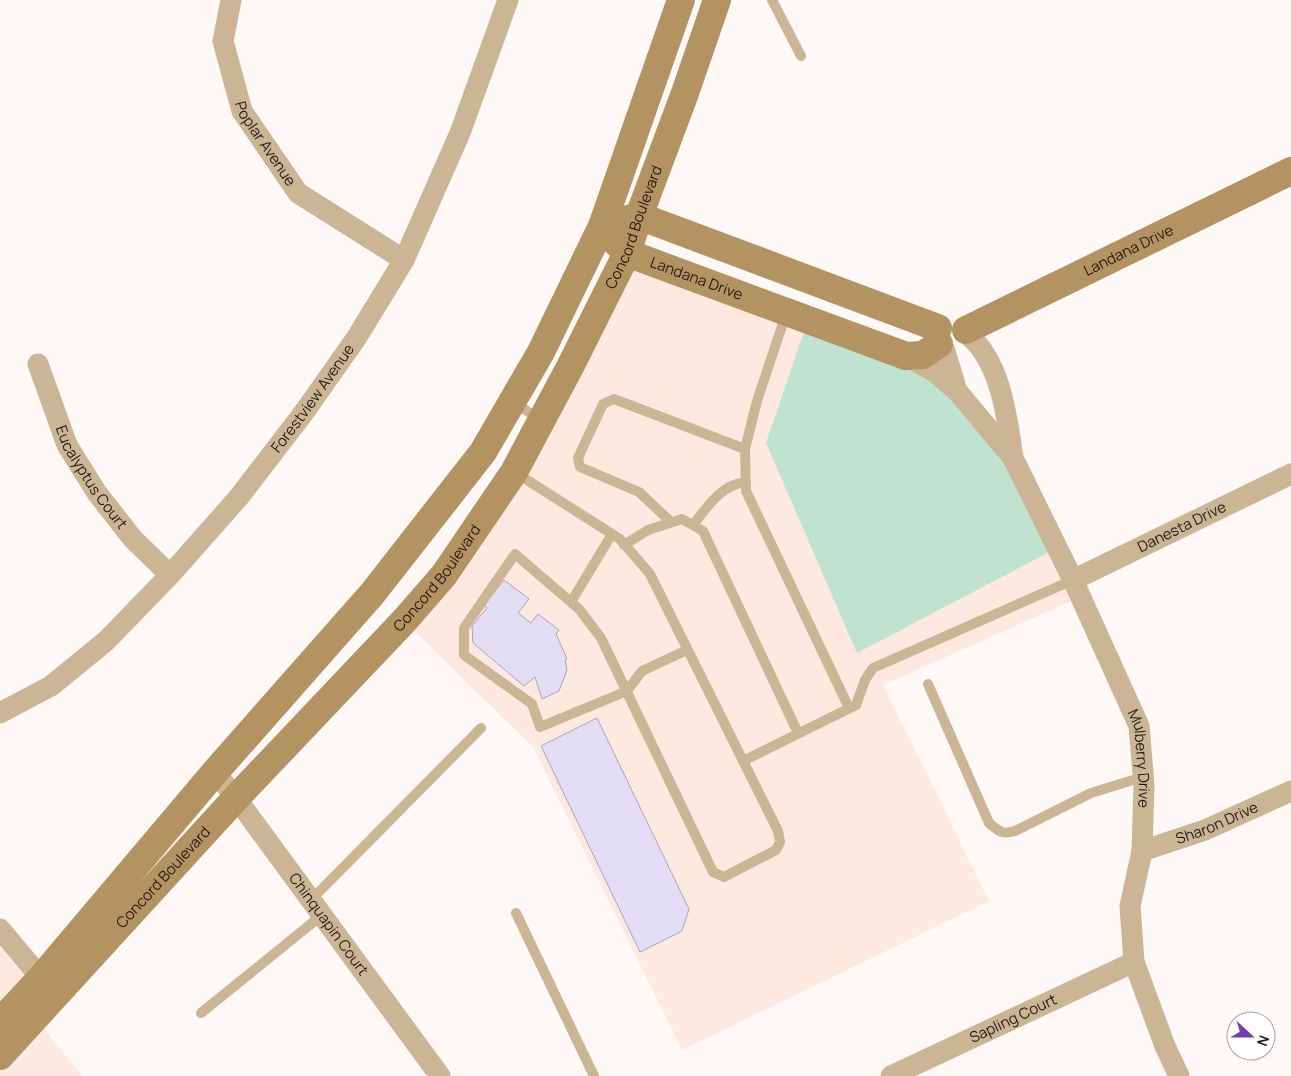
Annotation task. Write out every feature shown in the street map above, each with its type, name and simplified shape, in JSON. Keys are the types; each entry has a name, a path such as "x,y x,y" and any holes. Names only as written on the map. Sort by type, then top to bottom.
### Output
{"street":[{"name":"Poplar Avenue","path":"231,0 223,41 242,111 298,193 404,260"},
{"name":"Forestview Avenue","path":"0,713 51,686 106,641 170,575 239,497 305,411 357,337 404,260 460,133 508,0"},
{"name":"Concord Boulevard","path":"0,1056 51,984 216,772 372,594 483,452 541,352 602,226 681,0"},
{"name":"Concord Boulevard","path":"0,1022 51,984 236,798 404,621 438,582 514,472 572,365 627,254 717,0"},
{"name":"Landana Drive","path":"941,340 949,350 958,349 965,343 966,332 1291,171"},
{"path":"602,226 639,216 941,340 923,355 906,356"},
{"name":"Landana Drive","path":"602,226 627,254 906,356"},
{"name":"Mulberry Drive","path":"966,332 987,359 998,383 1006,414 1012,458"},
{"name":"Mulberry Drive","path":"941,340 957,391"},
{"name":"Mulberry Drive","path":"906,356 935,372 957,391 1012,458 1073,580 1139,726 1143,777 1142,851 1130,906 1134,962 1165,1046 1179,1076"},
{"name":"Eucalyptus Court","path":"38,364 67,445 97,493 133,539 170,575"},
{"name":"Danesta Drive","path":"1073,580 1291,474"},
{"name":"Chinquapin Court","path":"216,772 440,1076"},
{"name":"Sharon Drive","path":"1142,851 1205,830 1291,791"},
{"path":"0,929 51,984"},
{"name":"Sapling Court","path":"892,1076 1134,962"}],"lane":[{"path":"772,0 801,56"},
{"path":"787,312 757,401 745,449 746,490 849,708"},
{"path":"671,522 639,492 580,467 578,458 603,404 614,399 745,449"},
{"path":"512,402 542,420"},
{"path":"514,472 620,539 650,574 778,831 780,842 776,850 724,877 713,872 627,691 601,638 579,609 515,554 464,628 464,655 532,704 540,727 627,691 642,672 687,650"},
{"path":"694,525 714,499 735,483 745,482"},
{"path":"624,544 648,530 682,519 703,531 798,734"},
{"path":"571,602 612,534"},
{"path":"743,761 856,704 865,680 873,668 1073,580"},
{"path":"928,684 989,823 1001,832 1006,834 1014,831 1091,794 1143,777"},
{"path":"200,1013 317,907 481,728"},
{"path":"516,913 594,1076"}],"shaded area":[{"path":"627,253 808,320 1057,548 1080,597 883,685 989,901 682,1050 533,747 404,621 444,575"},
{"path":"0,929 41,978 0,1022"},
{"path":"35,1017 82,1076 0,1076 0,1056"}],"green space":[{"path":"808,320 906,356 1013,458 1057,548 857,653 766,443"}],"building":[{"path":"504,580 529,599 518,613 531,623 538,614 559,630 556,634 567,659 565,660 567,670 559,691 542,699 535,677 524,686 473,643 472,626 487,608 484,605"},
{"path":"597,718 689,909 682,931 640,952 541,746"}]}
